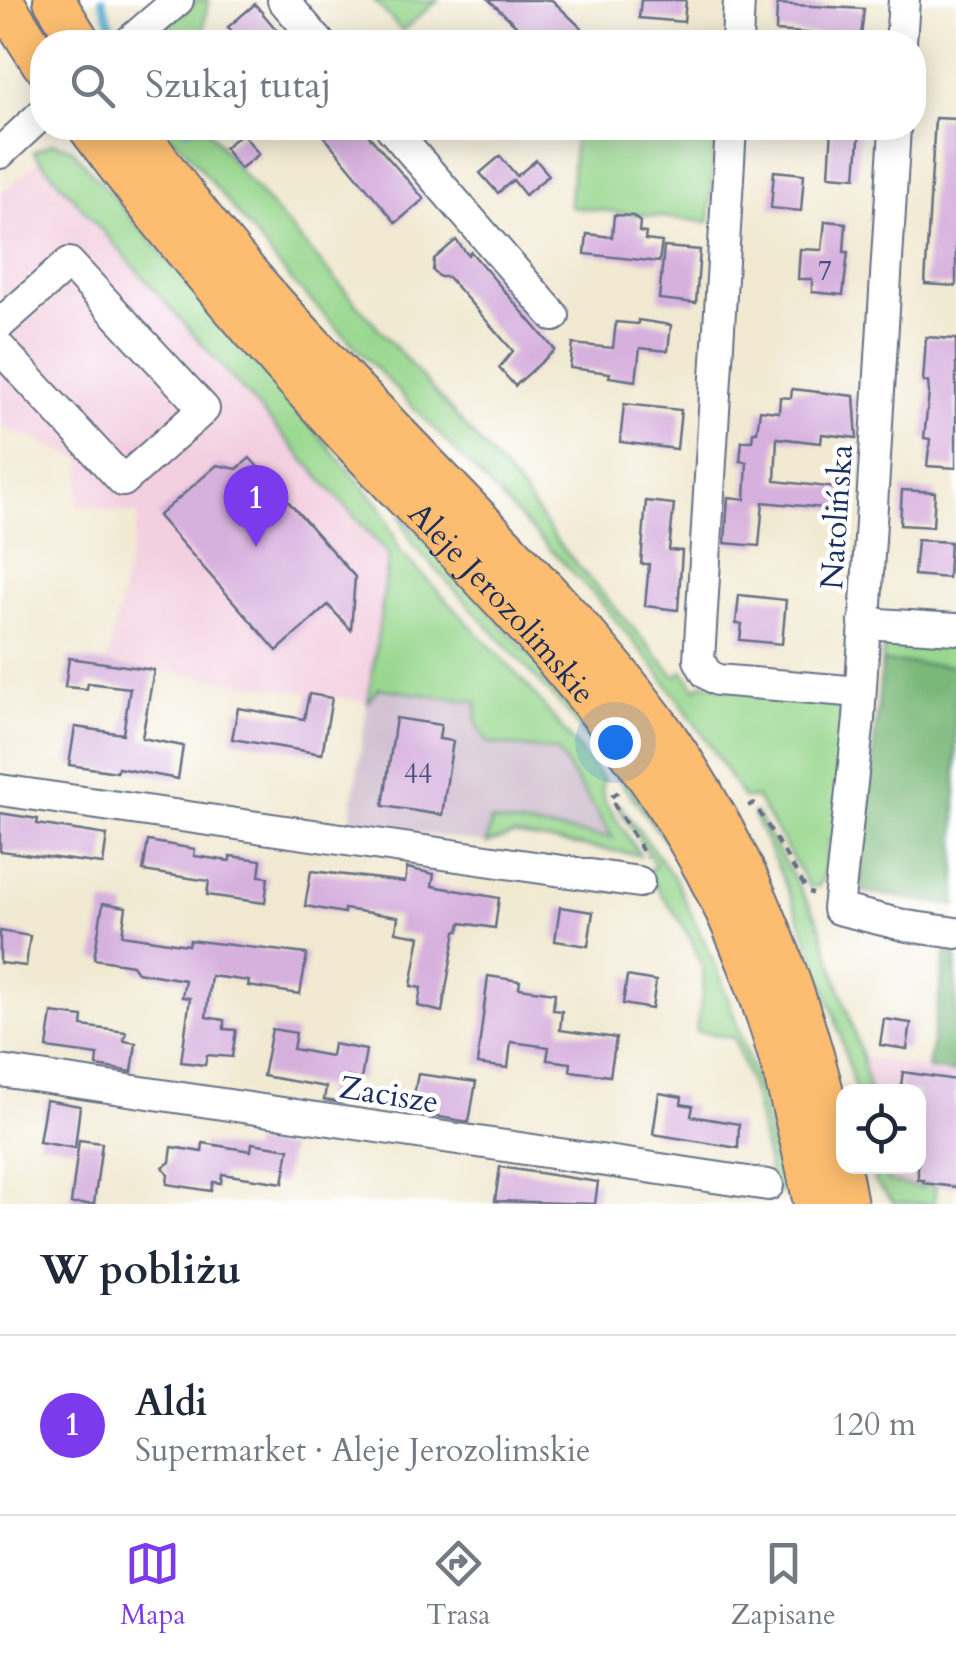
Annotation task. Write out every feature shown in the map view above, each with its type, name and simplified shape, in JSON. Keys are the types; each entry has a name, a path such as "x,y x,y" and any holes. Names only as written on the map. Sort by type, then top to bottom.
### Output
{"main road":[{"path":"2,0 30,43"},
{"path":"54,0 73,30"},
{"name":"Aleje Jerozolimskie","path":"98,140 183,248 342,431 599,710 666,804 727,913 763,1006 782,1059 814,1204"},
{"name":"Aleje Jerozolimskie","path":"144,140 192,208 269,300 526,568 608,660 666,737 732,846 796,994 818,1066 847,1204"}],"street":[{"path":"143,30 178,0"},
{"path":"283,0 309,30"},
{"path":"738,30 740,0"},
{"path":"902,30 904,0"},
{"path":"0,153 30,125"},
{"path":"402,140 554,316"},
{"path":"730,140 698,656 706,674 717,680 860,692"},
{"name":"Natolińska","path":"825,901 860,692 894,140"},
{"path":"0,324 68,263 204,409 123,481 0,348"},
{"path":"864,623 956,629"},
{"path":"0,790 639,882"},
{"path":"825,901 907,926 956,933"},
{"name":"Zacisze","path":"0,1071 768,1185"}],"path":[{"path":"620,790 610,798 650,863 643,868 639,882"},
{"path":"741,811 754,803 825,901"}],"shaded area":[{"path":"39,160 390,556 368,702 107,662 139,515 77,505 83,459 0,426 0,195"},
{"path":"378,688 478,702 488,743 557,751 614,840 491,821 487,844 350,821 368,702"},
{"path":"862,1057 956,1073 956,1187 924,1183 922,1188 888,1181 886,1174 926,1174 926,1084 868,1084"}],"green space":[{"path":"197,0 208,0 204,30 163,30"},
{"path":"374,0 438,0 403,30"},
{"path":"175,140 216,140 522,491 559,544 675,676 683,671 696,689 703,683 844,704 849,717 836,838 829,839 825,874 819,886 809,887 757,798 743,798 658,671 598,599 290,279"},
{"path":"574,140 714,140 709,222 570,207"},
{"path":"53,143 71,148 380,506 401,552 527,685 604,781 601,785 605,802 640,855 513,835 487,844 491,821 613,838 557,751 488,743 476,722 477,702 379,688 368,702 389,556 33,152"},
{"path":"399,513 580,709 671,848 567,712 412,543"},
{"path":"897,634 956,639 956,666 882,662 884,647 897,640"},
{"path":"882,662 956,666 956,906 864,892 861,881"},
{"path":"620,805 675,879 721,978 760,1093 783,1193 774,1194 754,1096 734,1038 696,1031 703,982 698,954 646,872 656,866"},
{"path":"756,813 818,920 868,1084 853,1084 812,950 753,815"},
{"path":"946,951 956,952 956,1073 928,1069"},
{"path":"873,1174 886,1174 888,1181 921,1188 923,1184 936,1186 934,1204 894,1203"}],"building":[{"path":"489,0 552,0 583,30 521,30"},
{"path":"641,0 686,0 684,22 639,18"},
{"path":"255,4 277,30 231,30 228,27"},
{"path":"777,4 864,9 862,30 776,30"},
{"path":"935,118 956,119 956,286 925,284"},
{"path":"234,140 248,140 259,154 240,169 224,148"},
{"path":"327,140 372,140 424,199 396,223"},
{"path":"831,140 859,140 856,177 829,175"},
{"path":"500,156 517,176 536,160 549,175 525,195 513,180 498,193 480,173"},
{"path":"774,171 804,174 801,211 771,208"},
{"path":"614,215 633,216 640,222 639,232 646,233 645,240 662,242 659,262 585,254 587,234 612,237"},
{"path":"825,221 846,223 844,252 848,252 843,295 812,292 812,279 798,279 800,249 822,250"},
{"path":"456,240 468,255 471,252 555,350 515,386 499,368 513,351 448,277 433,271 434,259"},
{"path":"664,247 700,250 696,303 659,299"},
{"path":"638,320 671,325 668,351 640,348 636,381 570,368 573,344 613,348 616,322 638,324"},
{"path":"926,337 956,339 956,468 927,466 930,439 924,438 929,393 928,382 923,382"},
{"path":"792,389 854,396 857,438 822,434 821,443 777,438 775,481 846,489 844,510 763,502 759,546 725,543 728,497 745,499 747,462 740,461 742,441 752,441 760,410 779,412 780,397 791,398"},
{"path":"624,404 681,410 677,449 620,442"},
{"path":"250,458 355,577 351,630 328,605 277,651 158,516 217,465 237,469"},
{"path":"902,490 935,492 933,527 900,525"},
{"path":"646,501 674,504 669,550 682,551 678,610 645,606 649,564 641,564"},
{"path":"917,540 950,542 948,578 914,575"},
{"path":"739,595 786,600 782,644 740,640 742,624 736,624"},
{"path":"69,658 154,670 142,738 183,746 178,779 118,768 117,772 69,765 75,727 123,734 130,688 88,683 87,689 65,687"},
{"path":"309,694 332,698 322,754 232,739 238,708 304,719"},
{"path":"396,718 441,725 439,739 453,741 442,815 383,806"},
{"path":"0,813 38,819 37,824 107,835 103,864 0,851"},
{"path":"148,841 195,849 194,856 261,860 259,876 268,877 265,903 207,895 209,881 143,871"},
{"path":"407,868 434,874 432,886 499,898 495,928 461,923 456,931 442,1012 418,1006 421,988 411,986 420,936 396,932 398,917 305,906 311,871 405,882"},
{"path":"103,903 126,907 122,935 188,945 190,940 307,954 300,994 211,976 206,1017 224,1020 224,1029 236,1030 232,1057 207,1055 205,1065 181,1062 190,998 182,997 185,980 94,959"},
{"path":"560,907 593,912 588,946 555,941"},
{"path":"0,931 30,936 26,966 0,963"},
{"path":"488,976 520,981 519,988 555,993 553,1010 562,1011 560,1030 616,1038 610,1076 570,1071 571,1063 547,1060 549,1047 511,1042 508,1068 477,1064"},
{"path":"627,976 656,981 652,1009 623,1004"},
{"path":"52,1013 83,1017 82,1026 126,1032 124,1041 136,1043 132,1072 97,1066 98,1055 47,1048"},
{"path":"884,1019 911,1023 907,1049 880,1045"},
{"path":"272,1029 296,1033 293,1049 331,1056 333,1044 366,1050 361,1080 348,1077 343,1103 324,1100 326,1087 263,1076"},
{"path":"903,1072 956,1080 956,1187 918,1180 918,1174 926,1174 926,1084 901,1084"},
{"path":"418,1074 476,1082 469,1122 415,1113 418,1100 413,1099"},
{"path":"659,1093 682,1097 681,1104 693,1106 691,1116 739,1124 738,1148 653,1134"},
{"path":"46,1100 80,1106 75,1148 39,1142"},
{"path":"79,1140 102,1143 94,1204 71,1204"},
{"path":"203,1143 251,1151 252,1143 289,1149 283,1183 222,1174 221,1183 213,1182 211,1191 167,1184 168,1174 163,1167 170,1162 172,1147 202,1152"},
{"path":"500,1167 598,1182 595,1204 495,1201"}],"waterway":[{"path":"102,0 113,30"}],"place":[{"name":"Aldi","path":"256,547"}]}
